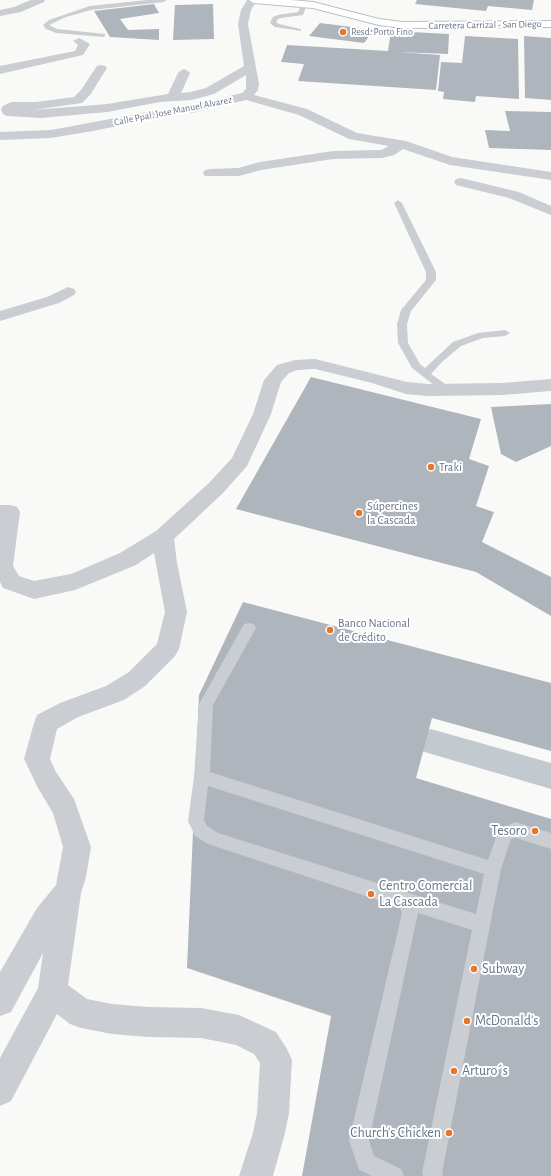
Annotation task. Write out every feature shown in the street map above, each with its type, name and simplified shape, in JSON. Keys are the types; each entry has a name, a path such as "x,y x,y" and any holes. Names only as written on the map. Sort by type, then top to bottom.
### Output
{"street":[{"path":"0,13 17,10 40,0"},
{"name":"Carretera Carrizal - San Diego","path":"253,0 304,4 379,22 402,25 551,24"},
{"name":"Calle Ppal. Jose Manuel Alvarez","path":"0,136 51,134 230,101 246,96 252,90 253,84 243,24 246,10 253,0"},
{"path":"0,70 78,53 84,44 79,41"},
{"path":"101,68 86,92 78,100 36,106 11,106 7,109 8,112 41,114 106,108 172,97 192,96 210,91 250,67"},
{"path":"172,97 184,73"},
{"path":"246,96 303,112 354,136 401,144 450,161 551,176"},
{"path":"0,119 33,122 139,117"},
{"path":"210,173 239,172 260,166 333,155 382,154 389,152 401,144"},
{"path":"461,182 514,195 551,211"},
{"path":"0,316 53,300 68,292"},
{"path":"0,512 10,512 2,567 11,582 34,590 75,582 128,559 163,537 216,488 240,461 262,414 273,380 283,369 295,365 315,364 377,379 406,388 447,390 502,389 551,385"},
{"path":"0,1090 52,992 67,893 72,877 77,847 65,808 47,780 36,759 46,723 69,710 115,693 137,679 167,650 176,612 166,563 163,537"},
{"path":"0,1001 46,918 67,893"},
{"path":"52,992 81,1013 112,1019 148,1022 201,1023 239,1030 265,1043 276,1060 273,1113 269,1133 256,1176"}],"lane":[{"path":"102,35 56,31 48,28 46,25 51,21 90,8 164,0"},
{"path":"299,30 277,26 274,23 274,18 301,14 304,4"},
{"path":"398,203 431,272 431,280 406,310 402,324 403,343 416,366 447,390"},
{"path":"425,374 438,360 457,344 482,335 505,333"},
{"path":"249,628 206,704 202,777 196,821 200,832 214,839 481,924"},
{"path":"202,777 492,869"},
{"path":"433,1176 432,1173 492,869 505,834 516,830 551,841"},
{"path":"394,1176 366,1163 359,1140 410,913 405,901"}],"building":[{"path":"417,0 534,0 532,10 488,6 486,11 415,4"},
{"path":"154,4 159,13 120,19 128,30 159,29 159,40 110,37 94,11"},
{"path":"213,4 214,39 173,40 175,5"},
{"name":"Resd. Porto Fino","path":"320,23 374,30 364,43 309,36"},
{"path":"391,31 449,34 448,54 398,52 440,55 436,90 298,81 304,64 281,62 287,45 388,51"},
{"path":"465,36 518,39 519,99 476,96 475,102 443,99 444,92 438,91 441,62 462,63"},
{"path":"524,36 551,38 551,100 525,98"},
{"path":"505,111 551,112 551,150 489,148 485,130 510,131"},
{"path":"311,377 481,419 469,459 489,466 476,506 494,512 482,542 551,577 551,616 476,572 236,509"},
{"path":"551,404 551,446 516,462 501,454 491,407"},
{"name":"Centro Comercial La Cascada","path":"243,602 551,683 551,751 432,718 416,778 551,819 551,1176 302,1176 331,1016 187,968 199,695"}],"waterway":[{"path":"431,742 551,776"}],"place":[{"name":"Resd. Porto Fino","path":"343,32"},
{"name":"Traki","path":"431,467"},
{"name":"Súpercines la Cascada","path":"359,513"},
{"name":"Banco Nacional de Crédito","path":"330,630"},
{"name":"Tesoro","path":"535,831"},
{"name":"Centro Comercial La Cascada","path":"371,894"},
{"name":"Subway","path":"474,969"},
{"name":"McDonald's","path":"467,1021"},
{"name":"Arturo´s","path":"454,1071"},
{"name":"Church's Chicken","path":"449,1133"}]}
